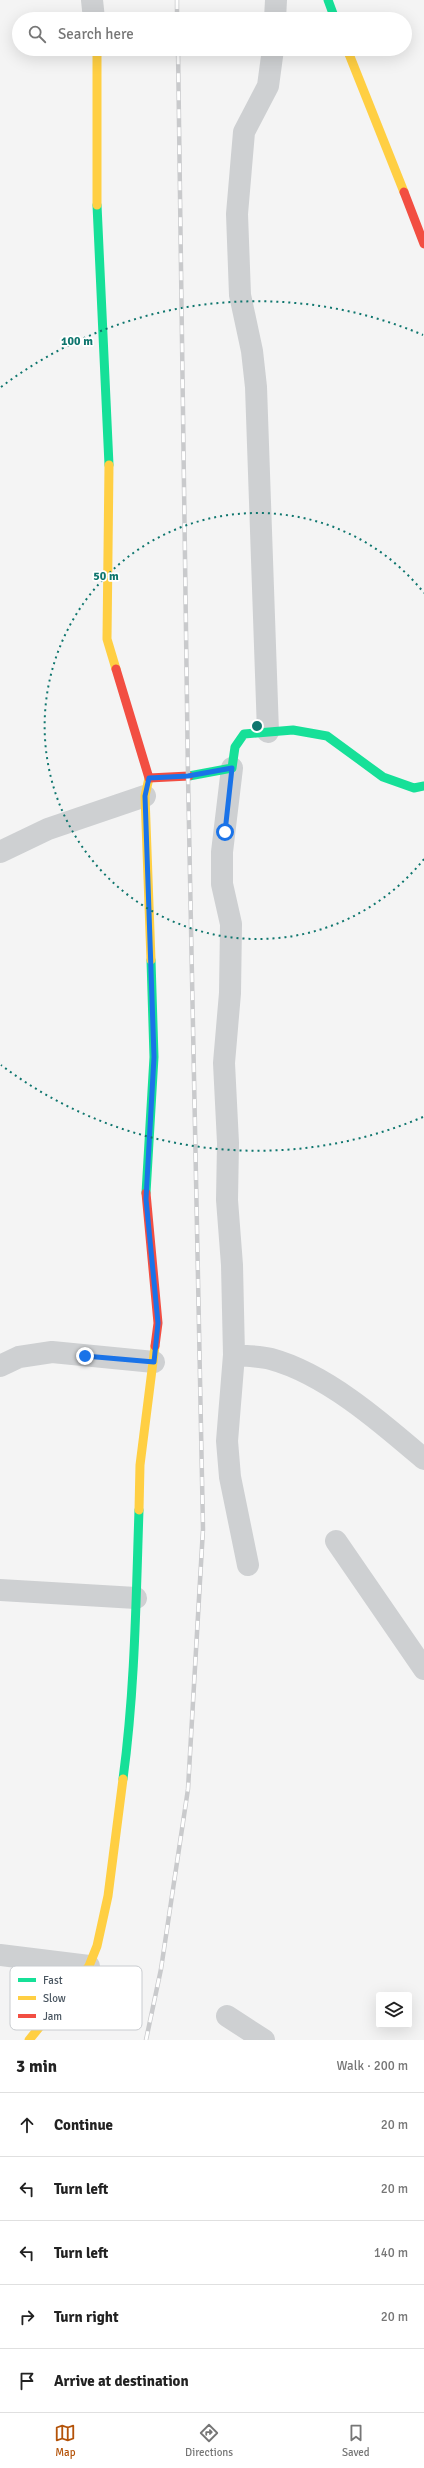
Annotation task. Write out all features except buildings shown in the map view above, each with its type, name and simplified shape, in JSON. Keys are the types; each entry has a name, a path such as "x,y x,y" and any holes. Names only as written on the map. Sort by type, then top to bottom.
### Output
{"street":[{"path":"92,0 93,12"},
{"path":"275,12 276,0"},
{"path":"328,0 333,12"},
{"path":"0,1955 48,1963 89,1966 103,1922 128,1742 136,1598 140,1465 158,1323 146,1199 154,1057 147,787 108,639 110,456 97,242 97,56"},
{"path":"268,732 256,387 252,351 240,295 237,214 244,132 268,86 272,56"},
{"path":"350,56 424,244"},
{"path":"248,1565 230,1477 227,1441 234,1355 232,1265 227,1200 228,1143 224,1063 230,993 231,924 222,884 222,852 235,747 244,734 293,730 327,736 383,777 414,788 424,786"},
{"path":"0,852 48,829 147,787 188,776 232,768"},
{"path":"0,1366 19,1357 52,1352 154,1362"},
{"path":"234,1355 270,1359 295,1367 335,1390 423,1457"},
{"path":"336,1541 424,1669"},
{"path":"0,1590 136,1598"},
{"path":"227,2016 264,2040"},
{"path":"29,2040 37,2030"}],"railway":[{"path":"177,0 177,12"},
{"path":"146,2040 161,1969 188,1789 203,1529 188,776 178,56"}],"traffic: fast":[{"path":"328,0 332,12"},
{"path":"97,205 109,465"},
{"path":"189,776 232,768 235,747 244,734 293,730 327,736 383,777 414,788 424,786"},
{"path":"146,1193 154,1057 151,960"},
{"path":"123,1779 133,1678 139,1510"}],"traffic: slow":[{"path":"97,56 97,205"},
{"path":"350,56 404,192"},
{"path":"109,465 107,639 116,669"},
{"path":"149,778 145,796 151,960"},
{"path":"139,1510 140,1465 155,1346"},
{"path":"89,1966 97,1946 108,1896 123,1779"},
{"path":"29,2040 37,2030"}],"traffic: jam":[{"path":"404,192 424,244"},
{"path":"116,669 149,778 189,776"},
{"path":"146,1193 158,1323 155,1346"}],"route":[{"path":"85,1356 154,1362 158,1323 146,1199 154,1057 145,796 149,778 188,776 232,768 225,832"}]}
